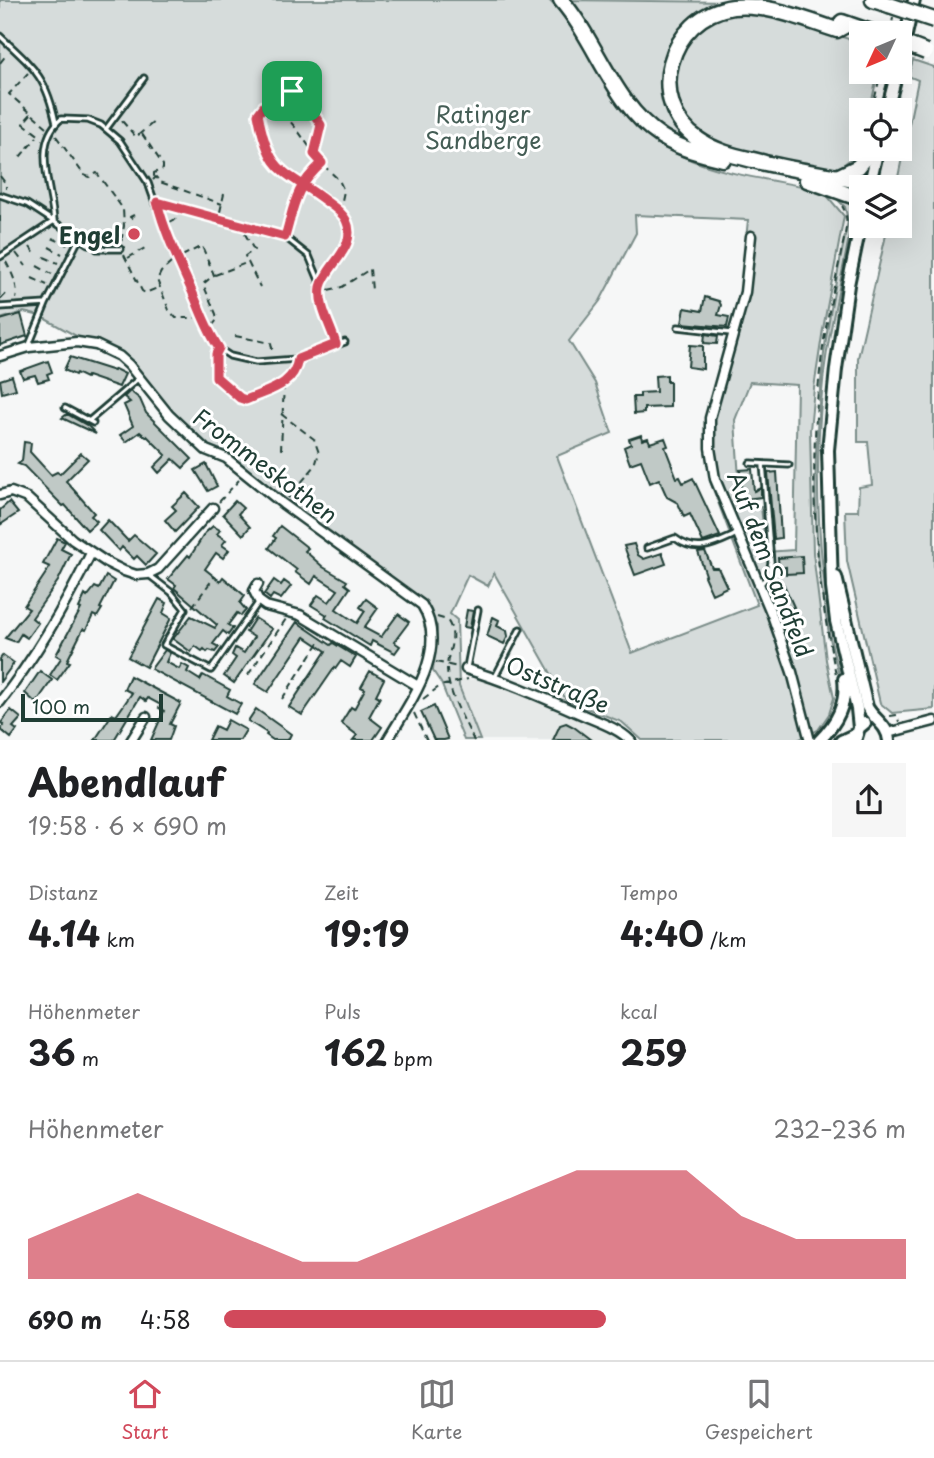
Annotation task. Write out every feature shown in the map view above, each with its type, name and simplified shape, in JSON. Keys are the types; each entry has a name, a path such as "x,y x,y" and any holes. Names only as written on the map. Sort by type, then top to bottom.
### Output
{"highway":[{"path":"561,0 589,38 622,96 643,122 663,137 696,153 816,182 849,184"},
{"path":"769,0 848,24"},
{"path":"873,0 934,20"},
{"path":"848,24 837,30 752,7 717,11 695,22 686,31 673,55 668,77 671,99 678,116 702,142 721,152 836,183 849,191"},
{"path":"912,46 930,53"},
{"path":"836,183 864,161"}],"main road":[{"path":"909,21 914,0"},
{"path":"820,740 837,719 844,700 845,684 830,554 828,450 848,285 858,238"},
{"path":"830,554 867,707 889,736"},
{"path":"836,621 857,709 857,734"},
{"path":"841,740 857,734 866,722 878,722"}],"street":[{"name":"Auf dem Sandfeld","path":"751,236 745,292 710,418 715,479 760,585 792,672 810,740"},
{"name":"Frommeskothen","path":"0,356 29,347 77,342 96,345 119,356 169,415 206,450 226,458 283,505 409,594 422,605 430,619"},
{"path":"0,495 10,492 27,498 51,522 91,553 136,575 148,574 158,569 213,508"},
{"path":"0,702 51,630 91,553"},
{"path":"258,584 254,591 259,601 266,606 300,615 418,686"},
{"path":"387,740 410,707 428,660 432,639 430,619"},
{"name":"Oststraße","path":"466,669 495,677 616,730 631,740"},
{"path":"131,740 146,717"},
{"path":"889,736 934,721"}],"lane":[{"path":"0,36 34,67 48,93 56,123 46,147 45,172 54,221"},
{"path":"106,129 144,78"},
{"path":"56,123 61,119 88,120 106,129 125,148 157,202 176,259 202,318 219,348 230,356 256,362 298,359 345,342"},
{"path":"0,195 27,204 88,244"},
{"path":"157,202 285,237 309,256 321,285 321,301 336,344"},
{"path":"1,257 54,221"},
{"path":"29,347 46,304 79,239"},
{"path":"97,249 121,249"},
{"path":"0,307 46,304"},
{"path":"678,327 733,333"},
{"path":"65,408 92,422 138,378"},
{"path":"750,463 789,465"},
{"path":"760,585 769,574 771,562 763,464"},
{"path":"647,548 675,538 688,547 707,548 737,534"},
{"path":"148,574 171,592 185,610 164,645 211,670 259,601"},
{"path":"466,669 478,610"},
{"path":"495,677 520,629"}],"path":[{"path":"0,63 13,48"},
{"path":"34,67 9,94 53,133 86,177 97,173 123,209 121,249 142,291 145,293 160,287"},
{"path":"276,108 285,95 292,91 300,93 321,125 314,154"},
{"path":"340,211 344,191 338,180 276,108 264,106 258,114 263,142 274,164 288,177 340,211 349,227 347,244 321,285 325,289 333,290 370,269 372,290"},
{"path":"31,114 23,123 44,139"},
{"path":"117,115 136,137 155,121"},
{"path":"142,134 164,167 154,173 153,180 156,177 160,182 222,204"},
{"path":"20,157 37,136"},
{"path":"285,237 294,199 301,186 322,163"},
{"path":"0,176 6,184 5,191"},
{"path":"827,318 846,215 835,199 836,183"},
{"path":"218,220 224,194"},
{"path":"124,222 134,215"},
{"path":"0,216 0,222"},
{"path":"160,217 170,222 179,217"},
{"path":"130,218 135,221"},
{"path":"247,226 246,234 254,250 245,256 260,287"},
{"path":"52,238 74,248"},
{"path":"24,241 35,254"},
{"path":"202,318 173,317 158,276 176,259 201,244 214,275"},
{"path":"50,247 69,258"},
{"path":"127,259 145,248"},
{"path":"13,249 26,266"},
{"path":"1,257 14,280 18,294 14,307"},
{"path":"44,257 65,267"},
{"path":"209,331 217,317 203,284 214,275 249,262"},
{"path":"37,266 59,278"},
{"path":"32,278 54,289"},
{"path":"0,300 6,294"},
{"path":"234,335 271,343 271,361"},
{"path":"219,348 216,354 216,377 246,400 284,383 293,374 298,359"},
{"path":"284,383 281,449 286,449"},
{"path":"281,414 314,439 319,453 315,466 283,505"},
{"path":"213,508 245,474"},
{"path":"185,610 192,608 215,576"},
{"path":"248,676 290,612"},
{"path":"430,619 443,618 450,623 453,642 447,664 450,682 474,740"},
{"path":"282,699 326,631"},
{"path":"428,660 466,669"},
{"path":"427,740 410,707 450,682 477,679 479,673"}],"shaded area":[{"path":"479,673 495,677 631,740 480,740 458,680 476,679"}],"green space":[{"name":"Ratinger Sandberge","path":"0,0 549,0 568,21 623,111 642,131 662,146 709,166 825,193 844,216 823,329 810,430 813,553 826,660 834,698 829,714 818,730 798,740 642,740 622,722 566,700 494,573 488,586 468,575 450,614 457,620 459,686 480,740 464,740 441,683 433,671 437,626 422,605 188,434 129,365 40,316 24,312 0,319","holes":["635,215 748,220 740,295 705,421 710,481 757,605 632,653 557,456 612,433 595,383 569,341 600,301 636,233","750,382 797,385 794,550 766,552 761,507 741,508 735,420"]},
{"path":"565,0 734,2 689,23 667,99 705,147 674,140 639,111"},
{"path":"730,10 763,11 849,39 849,84 875,84 873,98 849,98 849,160 836,171 792,165 712,144 688,124 677,104 674,71 677,55 696,28"},
{"path":"913,60 934,67 934,709 892,713 880,703 847,561 845,511 858,511 859,487 872,485 868,442 858,442 858,358 885,238 912,238 912,175 898,175 901,161 912,161 912,109 918,80 912,78"},
{"path":"835,197 849,203 849,236 824,370 818,463 823,569 841,674 839,675 818,559 815,480 825,344 848,221 845,207"}],"building":[{"path":"705,297 719,301 721,305 718,315 729,317 727,327 682,323 685,308 702,311"},
{"path":"21,314 27,336 0,345 0,320"},
{"path":"705,334 718,336 717,344 704,343"},
{"path":"690,345 703,346 703,369 688,367"},
{"path":"70,357 125,374 119,387 76,373 75,375 64,370"},
{"path":"48,361 52,372 47,374 49,379 38,382 35,375 23,378 20,371"},
{"path":"667,375 667,382 670,382 670,407 644,408 644,413 634,414 633,397 640,397 640,393 656,392 655,376"},
{"path":"12,376 16,389 2,393 0,380"},
{"path":"130,391 140,399 146,413 192,459 183,468 173,459 159,473 154,467 166,455 147,436 140,432 126,442 120,435 133,426 124,405 130,402 124,397"},
{"path":"67,414 88,426 96,434 62,418"},
{"path":"641,435 642,440 648,438 650,443 665,438 668,446 665,447 677,478 680,477 683,483 693,478 720,536 703,542 690,514 684,517 678,503 667,497 659,479 650,483 641,460 630,464 624,447 631,444 629,439"},
{"path":"24,442 31,443 30,452 51,475 57,472 60,474 81,453 88,459 66,481 94,513 91,516 97,521 87,530 65,505 63,506 24,466 18,464 22,461"},
{"path":"206,464 217,486 208,491 195,470"},
{"path":"752,469 754,491 761,488 761,497 738,500 742,497 740,470"},
{"path":"777,472 781,538 774,539 768,473"},
{"path":"186,493 199,507 175,532 165,520 176,510 172,506"},
{"path":"235,501 243,508 238,514 250,527 243,535 223,514"},
{"path":"9,502 18,513 0,525 0,510"},
{"path":"108,520 128,541 134,535 156,554 146,565 137,556 134,559 122,547 119,551 99,530"},
{"path":"213,526 220,530 217,534 226,540 222,545 229,550 223,558 216,553 205,569 220,581 223,577 245,596 240,603 246,610 241,616 237,613 228,625 233,628 228,635 223,631 213,644 219,647 215,652 207,652 204,649 202,651 195,646 191,652 173,639 191,616 215,628 217,625 174,588 176,585 168,579 188,555 190,557 205,533"},
{"path":"280,526 308,548 305,551 323,567 347,581 345,584 350,588 336,609 357,623 365,611 360,607 366,599 378,608 364,628 381,637 398,614 409,622 394,642 400,646 395,653 372,641 370,646 325,618 327,615 311,605 318,595 329,602 338,590 316,576 311,584 269,548"},
{"path":"57,538 65,542 61,549 71,554 58,581 32,618 38,623 27,638 21,634 16,642 5,638 29,609 24,606 50,567 43,564"},
{"path":"634,544 638,555 644,559 662,553 666,564 635,575 624,546"},
{"path":"705,551 712,568 718,568 727,587 712,594 698,552"},
{"path":"802,556 803,573 786,574 786,567 779,568 778,558"},
{"path":"106,576 114,581 100,608 102,609 97,617 93,615 86,630 83,629 67,661 70,662 57,680 50,675 61,658 56,655 81,609 79,608 85,595 87,597 95,587 99,589"},
{"path":"274,580 281,585 284,581 291,586 281,599 273,595 270,599 264,594"},
{"path":"784,585 794,607 787,610 777,588"},
{"path":"159,599 167,603 163,613 171,618 146,667 128,657"},
{"path":"467,610 473,611 470,628 464,627"},
{"path":"493,617 499,620 497,626 507,631 504,644 487,636"},
{"path":"255,618 272,629 234,683 224,676 236,658 232,655 235,648 244,653 254,637 246,632"},
{"path":"297,622 331,645 333,643 356,657 350,667 341,661 335,667 302,715 289,707 326,651 305,637 268,692 255,684"},
{"path":"165,650 170,653 166,662 179,669 182,664 189,668 187,672 200,680 203,675 230,690 227,696 241,704 235,714 151,669"},
{"path":"3,655 14,663 0,682 0,659"},
{"path":"40,671 52,680 36,703 25,693"},
{"path":"370,671 384,679 376,695 380,697 369,717 382,727 373,740 353,740 357,735 341,723 351,707 354,709 365,689 361,687"},
{"path":"130,676 181,703 170,724 174,726 169,740 151,740 164,711 159,708 161,705 140,697 114,740 95,740 112,714 116,716 132,693 124,689"},
{"path":"434,706 448,739 434,740 421,712"},
{"path":"256,709 291,734 288,740 273,740 248,721"},
{"path":"11,710 21,718 13,727 17,730 11,738 0,729 4,725 1,723"},
{"path":"228,720 246,730 240,740 208,740 215,726 223,730"},
{"path":"566,723 591,740 553,740 560,725"}],"place":[{"name":"Engel","path":"134,234"}],"route":[{"path":"292,91 279,100 276,108 264,106 258,114 263,142 274,164 288,177 301,186 313,192 340,211 349,227 347,244 321,285 321,301 336,344 298,359 290,379 246,400 216,377 216,354 219,348 202,318 171,248 157,202 285,237 294,199 301,186 322,163 314,154 321,125 300,93 292,91"}]}
